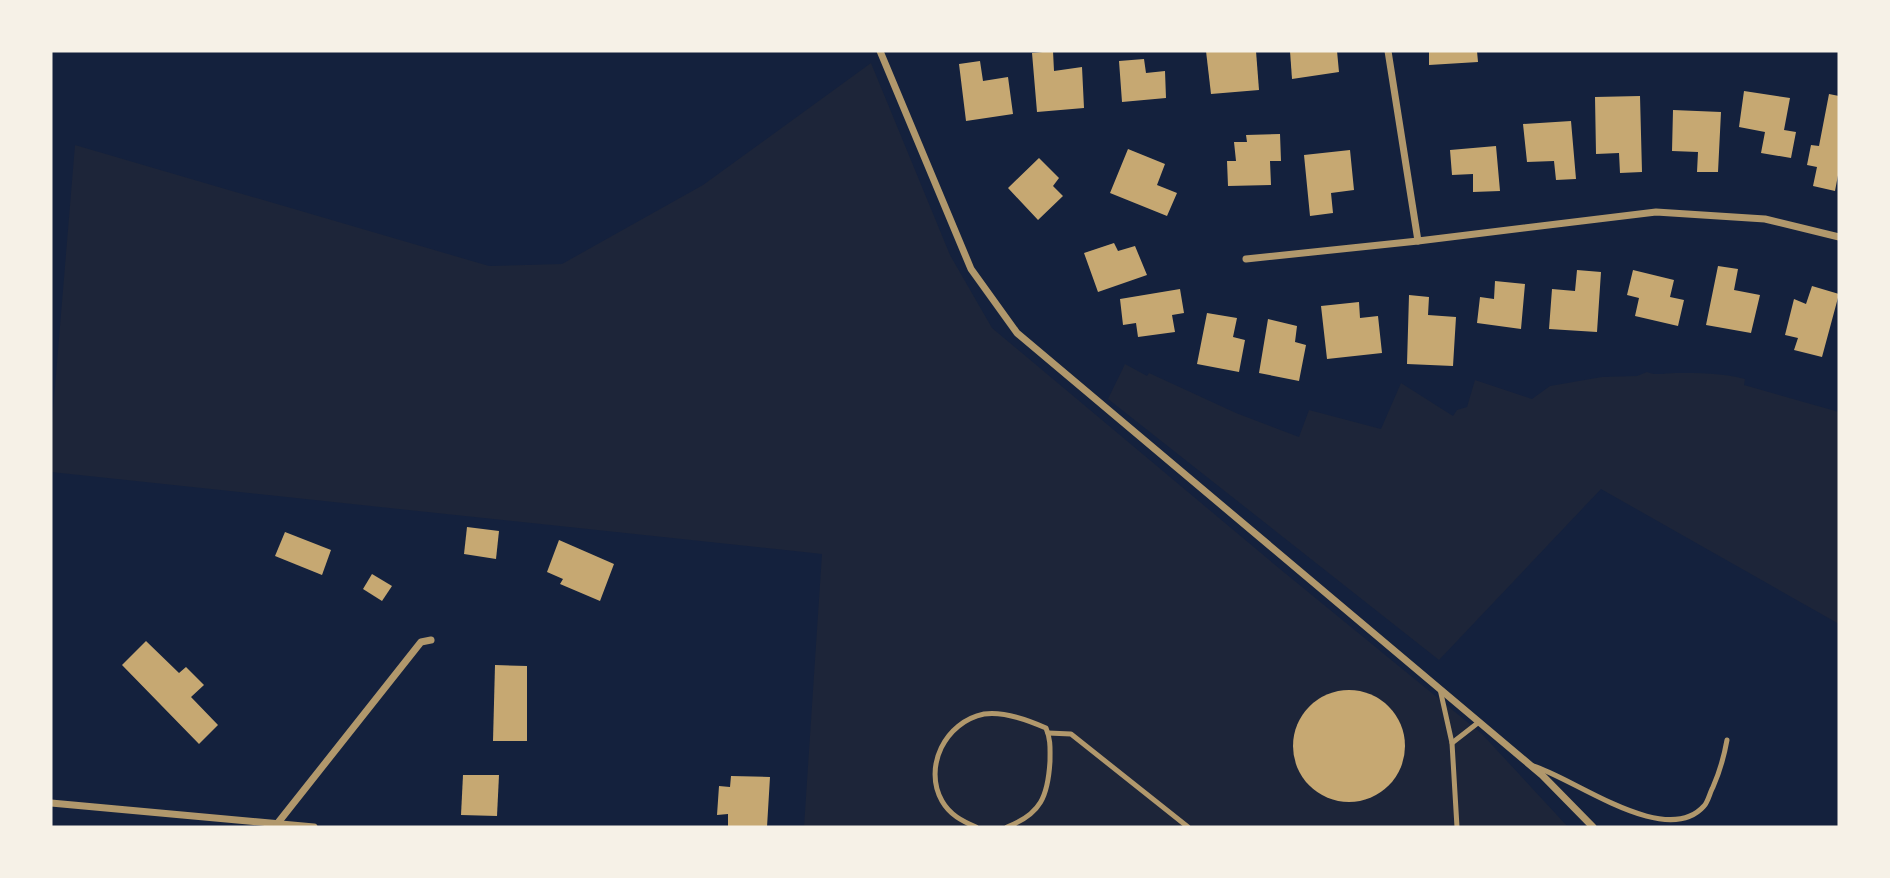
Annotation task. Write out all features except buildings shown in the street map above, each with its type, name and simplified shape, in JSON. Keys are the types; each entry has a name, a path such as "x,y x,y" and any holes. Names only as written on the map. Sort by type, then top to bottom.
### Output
{"street":[{"path":"880,51 971,269 1017,333 1479,722 1530,766 1592,827"},
{"path":"1388,51 1418,241"},
{"path":"1246,260 1657,212 1765,219 1839,237"},
{"path":"277,824 421,642 431,639"},
{"path":"51,803 314,827"}],"lane":[{"path":"1440,689 1452,743 1457,827"},
{"path":"976,827 958,819 943,803 936,785 936,759 945,738 962,723 983,714 1029,720 1046,728 1051,740 1049,785 1040,806 1023,821 1007,827"},
{"path":"1452,743 1479,722"},
{"path":"1048,733 1071,734 1188,827"},
{"path":"1530,766 1550,771 1626,810 1664,820 1687,817 1704,806 1724,761 1727,740"}],"shaded area":[{"path":"871,63 950,255 992,328 1482,734 1568,827 804,827 822,554 51,472 51,435 75,145 489,266 562,264 703,185"},
{"path":"1125,364 1147,376 1149,373 1236,413 1299,437 1309,410 1381,429 1401,383 1453,416 1457,410 1467,407 1475,380 1532,399 1550,386 1602,377 1637,376 1647,372 1710,374 1745,379 1744,385 1839,412 1839,624 1601,489 1439,660 1108,399"}]}
